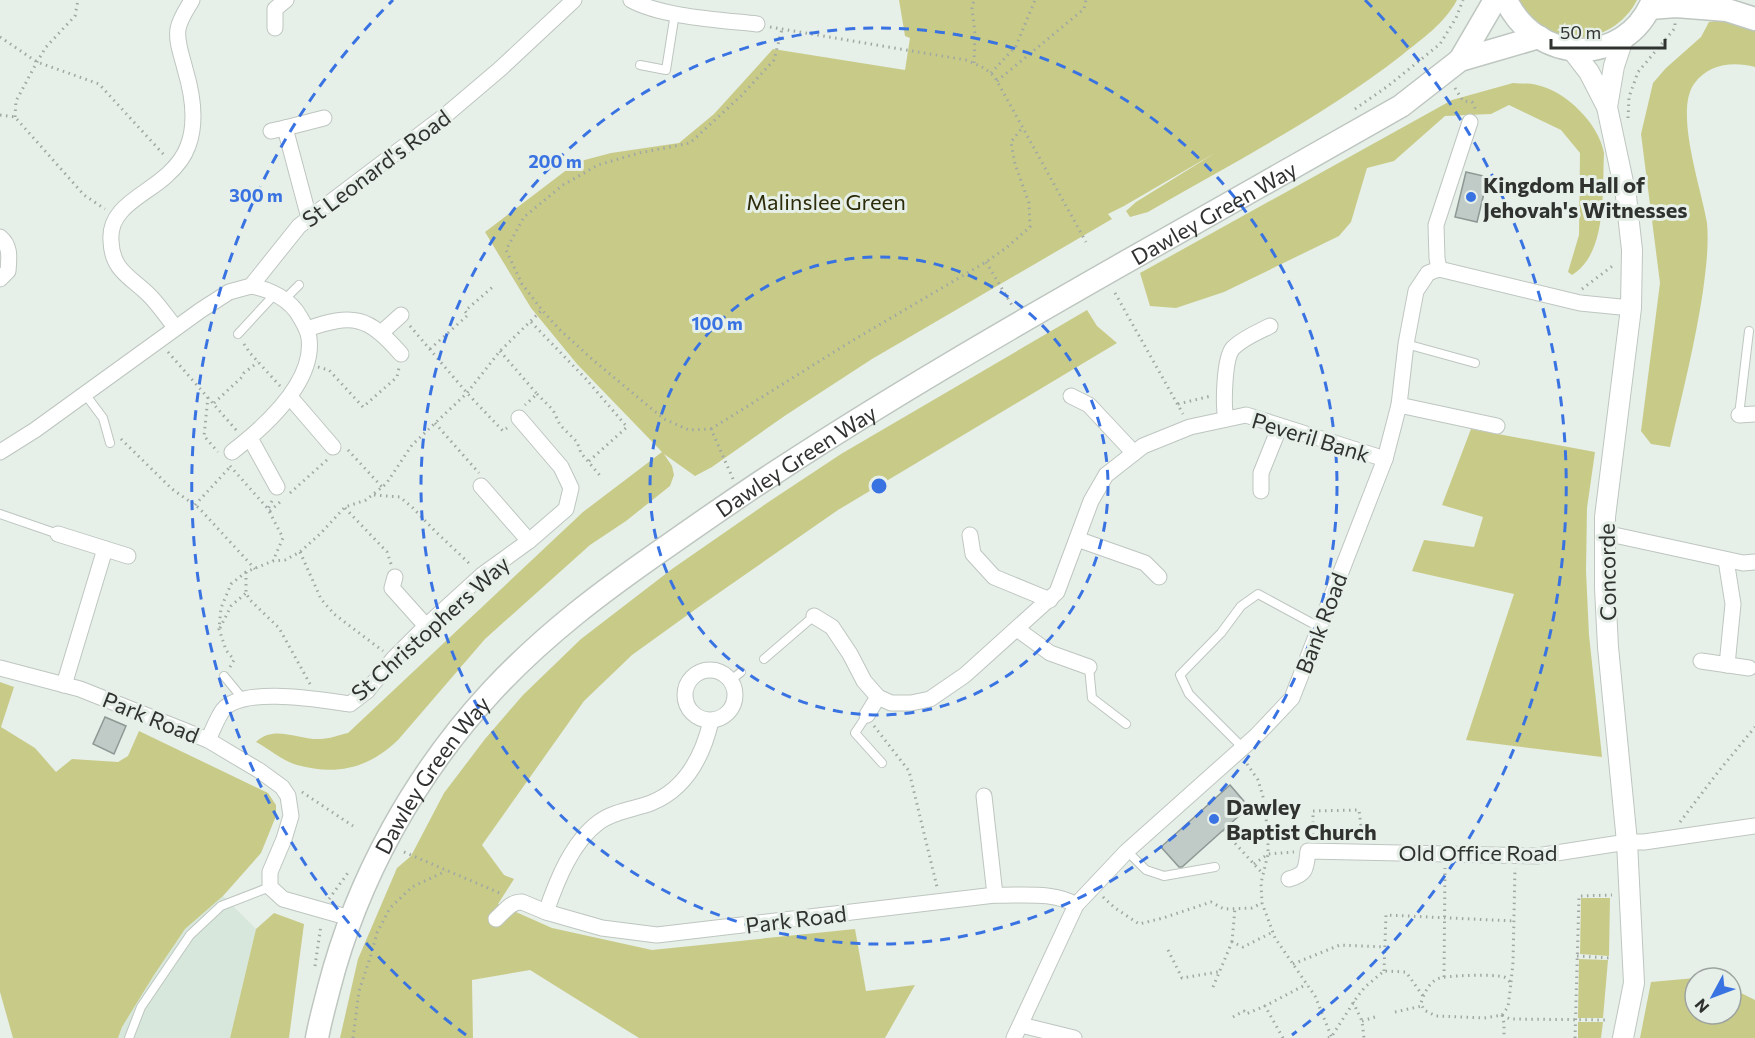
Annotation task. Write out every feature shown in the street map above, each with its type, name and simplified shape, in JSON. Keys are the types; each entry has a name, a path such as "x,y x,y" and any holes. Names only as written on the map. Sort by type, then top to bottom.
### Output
{"main road":[{"name":"Dawley Green Way","path":"1460,60 1495,0"},
{"path":"1506,0 1515,15 1539,37 1555,45 1582,51 1596,49 1623,39 1641,21 1652,4 1721,5 1755,19"},
{"name":"Dawley Green Way","path":"317,1038 350,918 377,857 426,775 490,693 531,651 606,588 856,420 982,344 1401,106 1460,60 1539,37"}],"street":[{"path":"174,327 153,300 116,264 110,237 116,217 129,204 168,175 186,151 192,134 192,101 178,35 180,22 192,0"},
{"name":"St Leonard's Road","path":"251,286 299,226 447,114 500,69 574,0"},
{"path":"632,0 648,8 675,14 757,24"},
{"path":"275,28 276,3"},
{"name":"Concorde","path":"1607,107 1614,66 1623,39"},
{"name":"Concorde","path":"1572,50 1589,72 1607,107 1626,196 1632,250 1631,308 1605,517 1608,647 1627,842 1634,983 1623,1038"},
{"path":"309,218 278,129 324,118"},
{"path":"1470,122 1436,225 1439,269 1580,303 1631,308"},
{"path":"0,237 10,252 8,271 0,279"},
{"name":"Bank Road","path":"1076,905 1127,852 1257,735 1292,698 1385,459 1399,405 1406,344 1416,291 1428,273 1439,269"},
{"path":"0,452 35,430 174,327 229,292 251,286 268,289 296,309 307,329 308,356 290,397 231,459"},
{"path":"381,333 401,315"},
{"path":"307,329 329,321 348,319 368,324 385,336 401,354"},
{"path":"1226,419 1224,392 1229,355 1249,336 1270,326"},
{"path":"1071,396 1089,405 1134,453"},
{"path":"290,397 333,447"},
{"path":"1399,405 1497,426"},
{"path":"1739,415 1755,414"},
{"name":"Peveril Bank","path":"878,697 891,703 911,703 930,699 965,675 1050,600 1057,592 1090,501 1106,476 1143,446 1190,427 1246,415 1385,459"},
{"name":"St Christophers Way","path":"243,699 253,697 350,704 367,691 394,658 426,626 482,575 529,541 566,509 571,488 561,467 519,418"},
{"path":"1261,491 1261,472 1280,426"},
{"path":"248,440 277,487"},
{"path":"481,486 529,541"},
{"path":"1605,533 1726,560 1743,563 1755,562"},
{"path":"58,534 128,556"},
{"path":"970,536 972,554 994,577 1050,600"},
{"path":"1077,539 1145,563 1158,577"},
{"path":"64,685 105,549"},
{"path":"1726,560 1734,604 1727,665"},
{"path":"395,577 392,588 426,626"},
{"path":"814,616 832,627 864,681 878,697 867,715"},
{"path":"1017,629 1050,653 1089,667"},
{"path":"1701,661 1749,668"},
{"name":"Park Road","path":"0,668 89,693 208,740 260,771 282,787 288,796"},
{"path":"700,671 718,671 736,676 736,695 731,710 725,716 711,721 694,715 688,709 685,700 687,683 700,671"},
{"path":"208,740 224,710 237,700 243,699"},
{"path":"546,912 567,861 588,833 601,820 652,802 681,783 696,764 711,721"},
{"path":"288,796 291,816 270,872 270,887 283,899 350,918"},
{"path":"984,796 995,895"},
{"name":"Old Office Road","path":"1308,851 1537,856 1755,826"},
{"path":"1289,879 1300,876 1304,872 1308,851"},
{"name":"Park Road","path":"518,902 602,928 657,935 995,895 1049,896 1068,900 1076,905"},
{"path":"496,919 512,904 518,902"},
{"path":"1074,1038 1018,1031 1076,905"}],"lane":[{"path":"640,66 666,70 675,14"},
{"path":"238,334 280,297 299,285"},
{"path":"1739,415 1749,331"},
{"path":"1406,344 1475,363"},
{"path":"85,394 103,418 110,443"},
{"path":"0,514 58,534"},
{"path":"1240,750 1189,694 1180,675 1221,633 1241,606 1258,594 1319,627"},
{"path":"764,659 814,616"},
{"path":"1089,667 1092,698 1126,724"},
{"path":"224,676 243,699"},
{"path":"867,715 855,733 882,763"},
{"path":"1127,852 1146,870 1164,876 1215,867"},
{"path":"129,1038 141,1007 190,935 221,906 270,887"}],"path":[{"path":"15,117 16,101 37,62 46,47 75,16 78,0"},
{"path":"974,0 972,8 975,34 974,63"},
{"path":"991,73 1016,46 1035,0"},
{"path":"997,81 1084,9 1086,0"},
{"path":"1463,0 1468,5"},
{"path":"1638,72 1675,28 1675,18"},
{"path":"757,24 954,58 984,68 997,81 1086,242"},
{"path":"782,29 774,60 742,95 690,143 639,153 598,165 563,185 524,217 506,250 522,284 559,329 664,419 689,430 711,429 850,342 986,262 1030,227 1029,203 1015,164 1011,142 1022,128"},
{"path":"0,37 37,62 99,84 175,167"},
{"path":"1453,83 1463,100 1472,102 1477,111 1470,122"},
{"path":"0,115 15,117 84,195 116,217"},
{"path":"1578,292 1621,259"},
{"path":"986,262 1014,309"},
{"path":"429,349 468,315 465,311 495,285"},
{"path":"1115,293 1190,427"},
{"path":"224,676 234,660 226,650 219,629 221,608 231,584 246,572 273,561 285,560 300,552 345,507 366,500 386,484 412,445 467,393 500,351 542,310"},
{"path":"401,315 467,393 503,431 519,418 519,411 537,394"},
{"path":"531,322 627,427 588,462"},
{"path":"238,334 250,353 290,397"},
{"path":"158,340 248,440"},
{"path":"500,351 553,410 560,425 577,442 581,453 602,478"},
{"path":"305,364 329,370 363,407 397,377 401,354"},
{"path":"214,403 258,362"},
{"path":"1178,404 1224,392"},
{"path":"208,397 204,436 231,459 270,511 284,538 273,561"},
{"path":"435,423 482,477 481,486"},
{"path":"106,425 172,489 195,505 255,568"},
{"path":"711,429 734,481"},
{"path":"270,511 334,454 333,447 344,445 382,487"},
{"path":"195,505 231,459"},
{"path":"270,511 268,508 277,487"},
{"path":"373,495 400,497 482,575"},
{"path":"345,508 387,552 395,577"},
{"path":"300,552 321,599 334,614 394,658"},
{"path":"246,572 246,593 250,600 279,628 314,690 315,700"},
{"path":"219,629 231,606 246,593"},
{"path":"867,715 909,771 941,902"},
{"path":"1668,838 1755,727"},
{"path":"1240,750 1258,780 1264,800 1268,854 1263,874 1262,903 1273,932 1315,996 1331,1037"},
{"path":"288,796 302,791 354,826"},
{"path":"1313,836 1313,811 1359,810 1362,834"},
{"path":"1223,830 1263,874"},
{"path":"1254,864 1268,854 1308,851"},
{"path":"404,852 518,902"},
{"path":"1444,977 1445,854"},
{"path":"1502,1015 1508,1007 1514,963 1515,856"},
{"path":"352,1038 358,991 377,933 390,908 412,887 446,871"},
{"path":"1093,888 1115,908 1139,924 1211,902 1224,909 1252,908 1262,903"},
{"path":"1575,1038 1579,896 1612,895"},
{"path":"1213,987 1232,942 1235,908"},
{"path":"1384,971 1386,915 1514,921"},
{"path":"1232,942 1243,947 1273,932"},
{"path":"1293,964 1340,945 1386,947"},
{"path":"1168,950 1182,978 1218,972"},
{"path":"1577,956 1610,958"},
{"path":"1331,1037 1365,987 1384,971 1406,972 1423,996"},
{"path":"1510,1019 1502,1015 1484,1018 1436,1016 1424,1010 1422,1006 1423,996 1435,980 1444,977 1503,977 1511,983"},
{"path":"1233,1017 1244,1011 1246,1014 1265,1006 1307,984"},
{"path":"1353,1002 1362,1021 1364,1038"},
{"path":"1265,1006 1283,1038"},
{"path":"1395,1012 1422,1006"},
{"path":"1502,1015 1504,1037"},
{"path":"1362,1021 1375,1017"},
{"path":"1504,1021 1510,1019 1605,1020"}],"shaded area":[{"path":"223,896 256,929 230,1038 118,1038 122,1027 185,929"}],"green space":[{"name":"Malinslee Green","path":"899,0 1457,0 1452,9 1418,43 1342,98 1148,212 1130,217 1126,211 1136,202 1215,153 1108,214 1112,219 872,359 712,467 695,476 664,454 672,466 674,475 670,486 626,521 590,545 485,639 398,740 376,757 352,767 326,770 287,761 256,742 270,734 278,733 320,739 348,733 583,512 662,452 577,364 531,308 485,232 577,162 611,153 679,143 714,114 773,49 905,70 910,38 905,36"},
{"path":"1516,0 1637,0 1621,21 1611,28 1600,34 1575,38 1550,32 1539,26"},
{"path":"1720,20 1755,31 1755,67 1730,64 1714,68 1700,77 1694,84 1689,97 1688,132 1707,223 1707,249 1696,330 1670,447 1651,444 1641,431 1660,283 1641,134 1653,83 1666,68 1701,37 1709,22"},
{"path":"1513,83 1537,85 1559,94 1580,110 1601,142 1604,153 1601,219 1592,252 1584,265 1572,275 1568,272 1579,235 1580,153 1561,130 1509,105 1491,114 1445,116 1394,161 1367,168 1351,222 1339,236 1224,292 1176,308 1150,306 1140,273 1452,100"},
{"path":"1087,310 1097,326 1117,343 838,510 632,655 584,701 482,845 504,875 514,879 498,904 552,928 652,950 855,929 866,991 915,985 885,1038 639,1038 530,970 472,980 473,1038 340,1038 358,959 397,868 411,856 444,793 485,739 523,695 581,639 672,569 770,501 841,454"},
{"path":"1471,429 1595,452 1587,508 1586,571 1589,635 1602,757 1466,740 1514,594 1412,571 1424,540 1474,547 1483,517 1442,505"},
{"path":"0,682 14,687 1,727 35,748 56,772 72,759 118,762 128,756 139,731 268,793 276,805 276,816 261,853 223,896 185,929 122,1027 118,1038 13,1038 0,992"},
{"path":"1581,898 1610,898 1609,956 1580,954"},
{"path":"274,913 304,924 289,1038 230,1038 256,929"},
{"path":"1579,959 1608,960 1603,1018 1578,1018"},
{"path":"1683,979 1683,1026 1743,1026 1743,994 1755,1000 1755,1038 1640,1038 1651,982"},
{"path":"1578,1022 1603,1022 1601,1038 1578,1038"}],"building":[{"name":"Kingdom Hall of Jehovah's Witnesses","path":"1466,172 1488,177 1477,222 1455,217"},
{"path":"105,717 126,726 114,754 93,744"},
{"name":"Dawley Baptist Church","path":"1230,785 1249,807 1182,867 1179,867 1161,847"}],"place":[{"name":"Kingdom Hall of Jehovah's Witnesses","path":"1471,197"},
{"name":"Dawley Baptist Church","path":"1214,819"}]}
